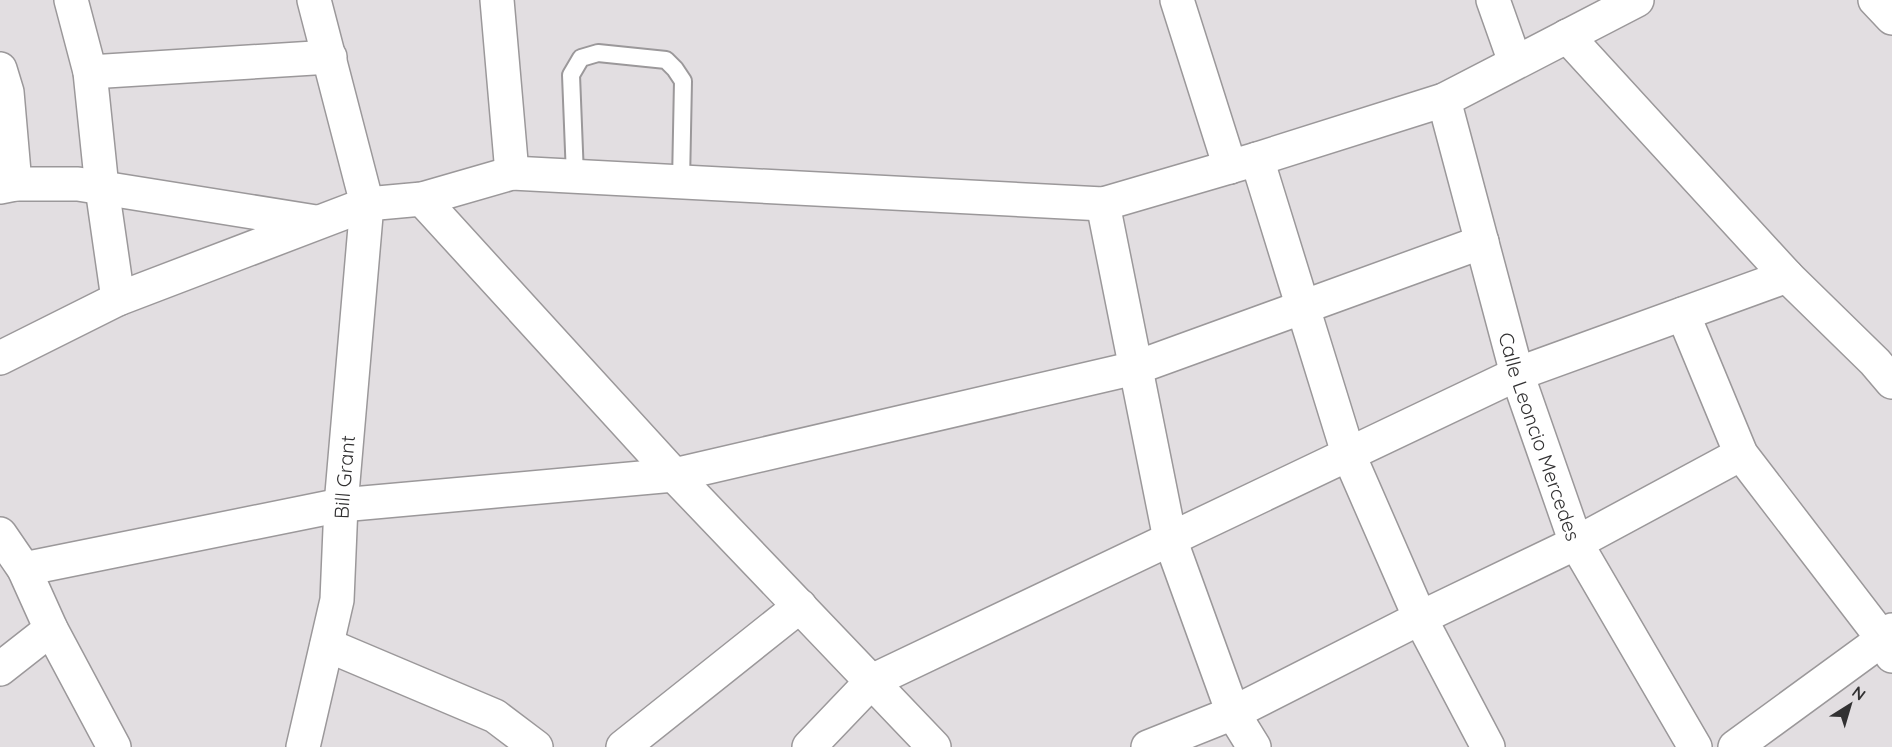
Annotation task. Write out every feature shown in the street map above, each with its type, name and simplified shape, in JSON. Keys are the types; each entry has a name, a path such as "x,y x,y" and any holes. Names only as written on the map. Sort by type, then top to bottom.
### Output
{"street":[{"path":"70,0 90,72 102,188 118,299"},
{"name":"Bill Grant","path":"303,747 337,600 341,505 367,204 314,0"},
{"path":"497,0 512,173"},
{"path":"1177,0 1303,308 1348,453 1420,618 1488,747"},
{"path":"1493,0 1515,62"},
{"path":"0,358 118,299 367,204 422,199 512,173 1102,204 1244,163 1444,100 1637,0"},
{"path":"1875,0 1892,18"},
{"path":"1567,36 1787,276 1886,364"},
{"path":"90,72 330,57"},
{"path":"0,69 8,93 7,185 78,184 318,223"},
{"name":"Calle Leoncio Mercedes","path":"1444,100 1517,374 1576,543 1695,747"},
{"path":"422,199 674,475 934,747"},
{"path":"1102,204 1170,539 1233,713 1254,747"},
{"path":"24,569 341,505 674,475 1135,368 1482,242"},
{"path":"809,747 872,681 1517,374 1787,276"},
{"path":"1683,314 1741,454 1889,642 1734,747"},
{"path":"1148,747 1233,713 1420,618 1576,543 1741,454"},
{"path":"0,534 24,569 51,629 114,747"},
{"path":"623,747 800,606"},
{"path":"0,669 51,629"},
{"path":"327,645 495,716 536,747"}],"lane":[{"path":"574,176 571,75 581,58 598,53 666,60 683,81 681,182"}]}
